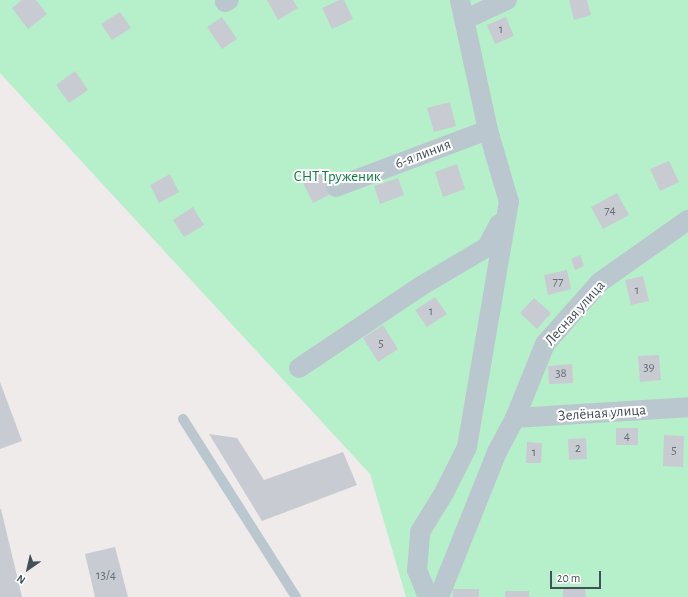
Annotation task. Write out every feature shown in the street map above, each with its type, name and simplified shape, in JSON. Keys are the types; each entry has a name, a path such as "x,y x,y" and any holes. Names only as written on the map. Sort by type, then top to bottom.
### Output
{"street":[{"path":"428,597 417,570 420,532 444,493 467,447 509,202 488,130 466,19 460,0"},
{"path":"466,19 507,0"},
{"name":"6-я линия","path":"336,187 488,130"},
{"path":"298,368 421,286 488,247 509,202"},
{"name":"Лесная улица","path":"439,597 497,452 515,418 545,344 600,282 688,220"},
{"name":"Зелёная улица","path":"515,418 688,407"}],"lane":[{"path":"183,419 296,597"}],"green space":[{"name":"СНТ Труженик","path":"0,0 688,0 688,597 406,597 370,474 0,73"}],"building":[{"path":"22,0 36,0 47,14 28,29 12,8"},
{"path":"267,0 293,0 298,8 278,20"},
{"path":"339,0 344,0 353,19 332,29 322,8"},
{"path":"569,0 587,0 591,15 574,20"},
{"path":"120,12 131,28 112,40 101,24"},
{"path":"222,17 237,39 222,49 207,27"},
{"path":"506,17 514,36 495,44 487,25"},
{"path":"75,71 88,90 69,103 56,85"},
{"path":"450,102 456,126 434,132 427,108"},
{"path":"669,161 679,182 660,191 650,169"},
{"path":"457,164 465,189 443,197 435,172"},
{"path":"320,172 331,194 313,203 302,181"},
{"path":"170,174 179,192 159,203 150,185"},
{"path":"398,178 404,195 380,204 374,186"},
{"path":"617,193 629,215 603,229 591,207"},
{"path":"193,207 204,225 184,237 173,220"},
{"path":"580,255 584,266 575,270 571,259"},
{"path":"567,270 571,289 548,295 544,275"},
{"path":"643,276 649,301 631,305 625,280"},
{"path":"435,297 447,314 427,327 415,310"},
{"path":"534,298 551,313 537,329 520,313"},
{"path":"383,325 398,349 378,362 363,338"},
{"path":"659,355 661,380 640,382 638,356"},
{"path":"572,364 573,383 549,384 548,366"},
{"path":"0,382 22,441 0,449"},
{"path":"616,428 638,428 638,445 616,445"},
{"path":"209,434 237,438 264,480 343,452 357,485 262,521"},
{"path":"664,435 684,436 683,467 663,466"},
{"path":"586,438 587,459 569,460 568,439"},
{"path":"527,442 542,443 541,463 526,463"},
{"path":"1,509 22,597 0,597"},
{"path":"115,547 128,597 95,597 85,554"},
{"path":"585,587 586,597 563,597 563,588"},
{"path":"453,589 479,589 479,597 453,597"},
{"path":"505,591 529,591 529,597 505,597"}]}
